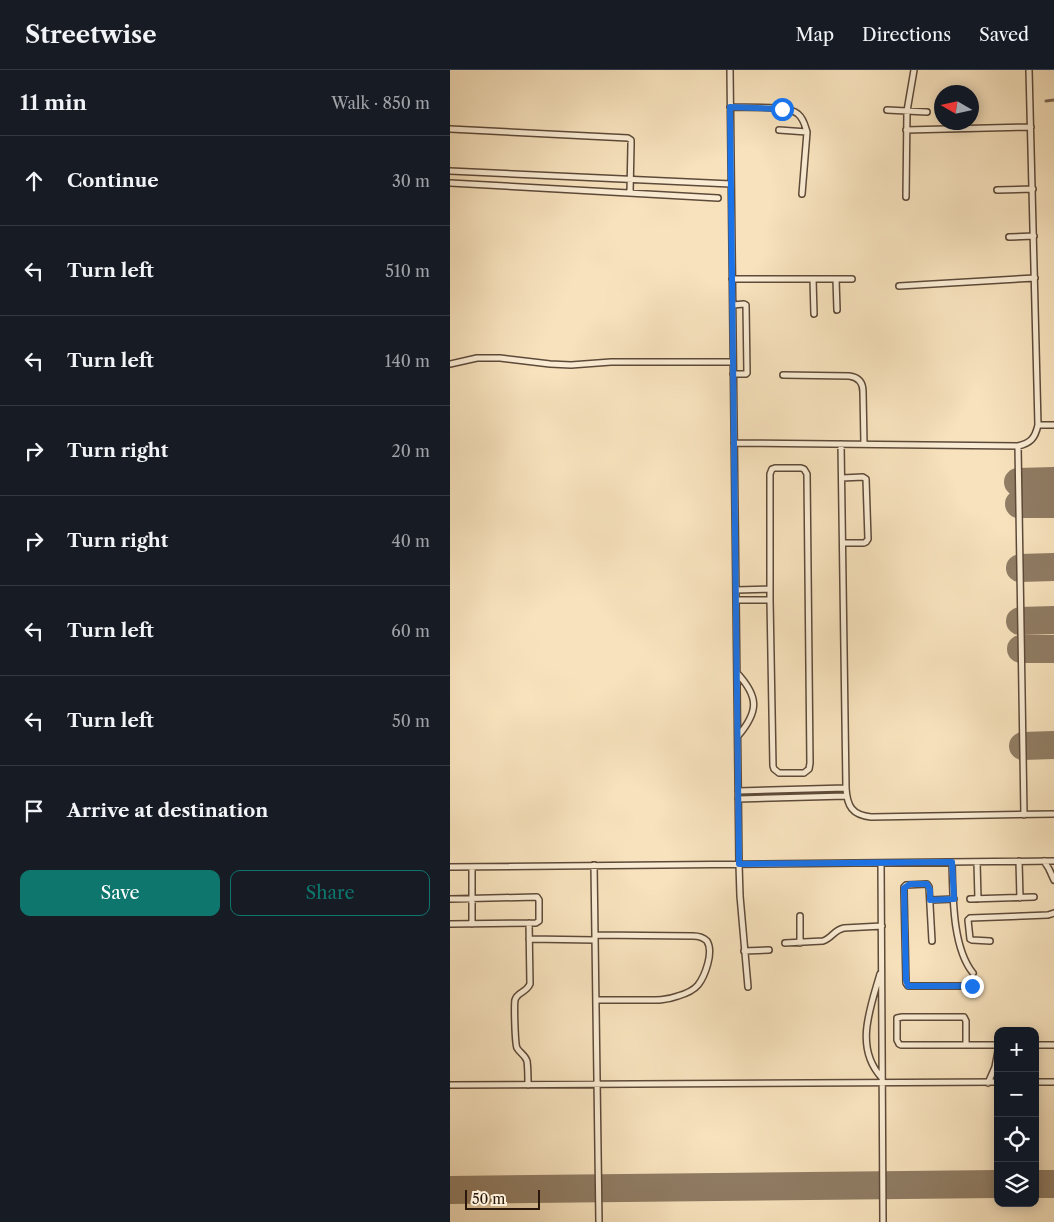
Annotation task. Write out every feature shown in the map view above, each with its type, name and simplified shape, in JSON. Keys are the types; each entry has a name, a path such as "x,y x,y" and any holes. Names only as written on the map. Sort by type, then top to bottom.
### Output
{"lane":[{"path":"730,70 739,864 748,987"},
{"path":"906,197 907,111 914,70"},
{"path":"734,443 1018,446 1032,440 1038,425 1029,70"},
{"path":"730,107 791,110 799,115 805,123 807,132 802,194"},
{"path":"887,110 927,112"},
{"path":"906,130 1031,127"},
{"path":"450,129 628,138 631,145 630,193"},
{"path":"779,130 807,132"},
{"path":"450,171 731,184"},
{"path":"484,173 484,184"},
{"path":"450,182 718,198"},
{"path":"998,190 1033,189"},
{"path":"1009,237 1034,236"},
{"path":"899,286 1035,278"},
{"path":"732,279 852,279"},
{"path":"813,279 814,314"},
{"path":"836,279 836,310"},
{"path":"733,305 746,305 747,372 734,374"},
{"path":"450,364 477,358 500,358 571,365 611,362 733,362"},
{"path":"783,375 849,376 860,380 863,386 864,444"},
{"path":"1038,425 1054,424"},
{"path":"841,444 846,796 848,804 854,812 862,816 871,817 1054,814"},
{"path":"1018,446 1024,814"},
{"path":"775,468 804,469 807,474 810,763 809,769 804,773 778,773 773,766 770,600 770,471 775,468"},
{"path":"842,478 863,477 866,479 868,539 864,543 843,543"},
{"path":"736,590 770,589"},
{"path":"736,600 770,600"},
{"path":"737,673 749,688 754,704 750,721 737,737"},
{"path":"738,791 846,788"},
{"path":"738,799 846,796"},
{"path":"1019,861 1020,898"},
{"path":"1044,861 1054,880"},
{"path":"450,867 1054,861"},
{"path":"952,862 958,943 967,965 973,972"},
{"path":"977,862 978,899"},
{"path":"881,863 882,1222"},
{"path":"594,866 599,1222"},
{"path":"472,867 472,924"},
{"path":"932,941 930,890 927,884 910,884 904,888 906,983 908,986 972,986"},
{"path":"450,899 537,897 539,900 538,922 450,924"},
{"path":"970,899 1034,897"},
{"path":"930,900 954,899"},
{"path":"990,941 972,940 970,938 968,920 970,918 1054,914"},
{"path":"800,916 800,943"},
{"path":"528,923 530,984 525,992 517,996 515,1005 516,1046 526,1057 528,1085"},
{"path":"785,943 824,942 839,929 882,926"},
{"path":"529,939 693,936 706,940 710,947 707,968 702,979 697,986 687,993 660,1000 596,1000"},
{"path":"744,951 769,950"},
{"path":"882,968 870,1010 866,1037 868,1056 882,1081"},
{"path":"966,1045 966,1021 964,1017 902,1016 898,1018 897,1040 899,1044 966,1045 994,1045"},
{"path":"1039,1045 1054,1045"},
{"path":"988,1083 994,1069"},
{"path":"450,1085 882,1081 994,1082"},
{"path":"1039,1082 1054,1082"}],"waterway":[{"path":"1046,101 1054,100"}],"taxiway":[{"path":"1018,482 1054,481"},
{"path":"1019,504 1054,504"},
{"path":"1020,568 1054,567"},
{"path":"1020,621 1054,620"},
{"path":"1021,649 1054,649"},
{"path":"1023,746 1054,745"},
{"path":"450,1190 994,1184"},
{"path":"1039,1184 1054,1184"}],"route":[{"path":"782,109 730,107 739,864 952,862 954,899 930,900 930,890 927,884 910,884 904,888 906,983 908,986 972,986"}]}
